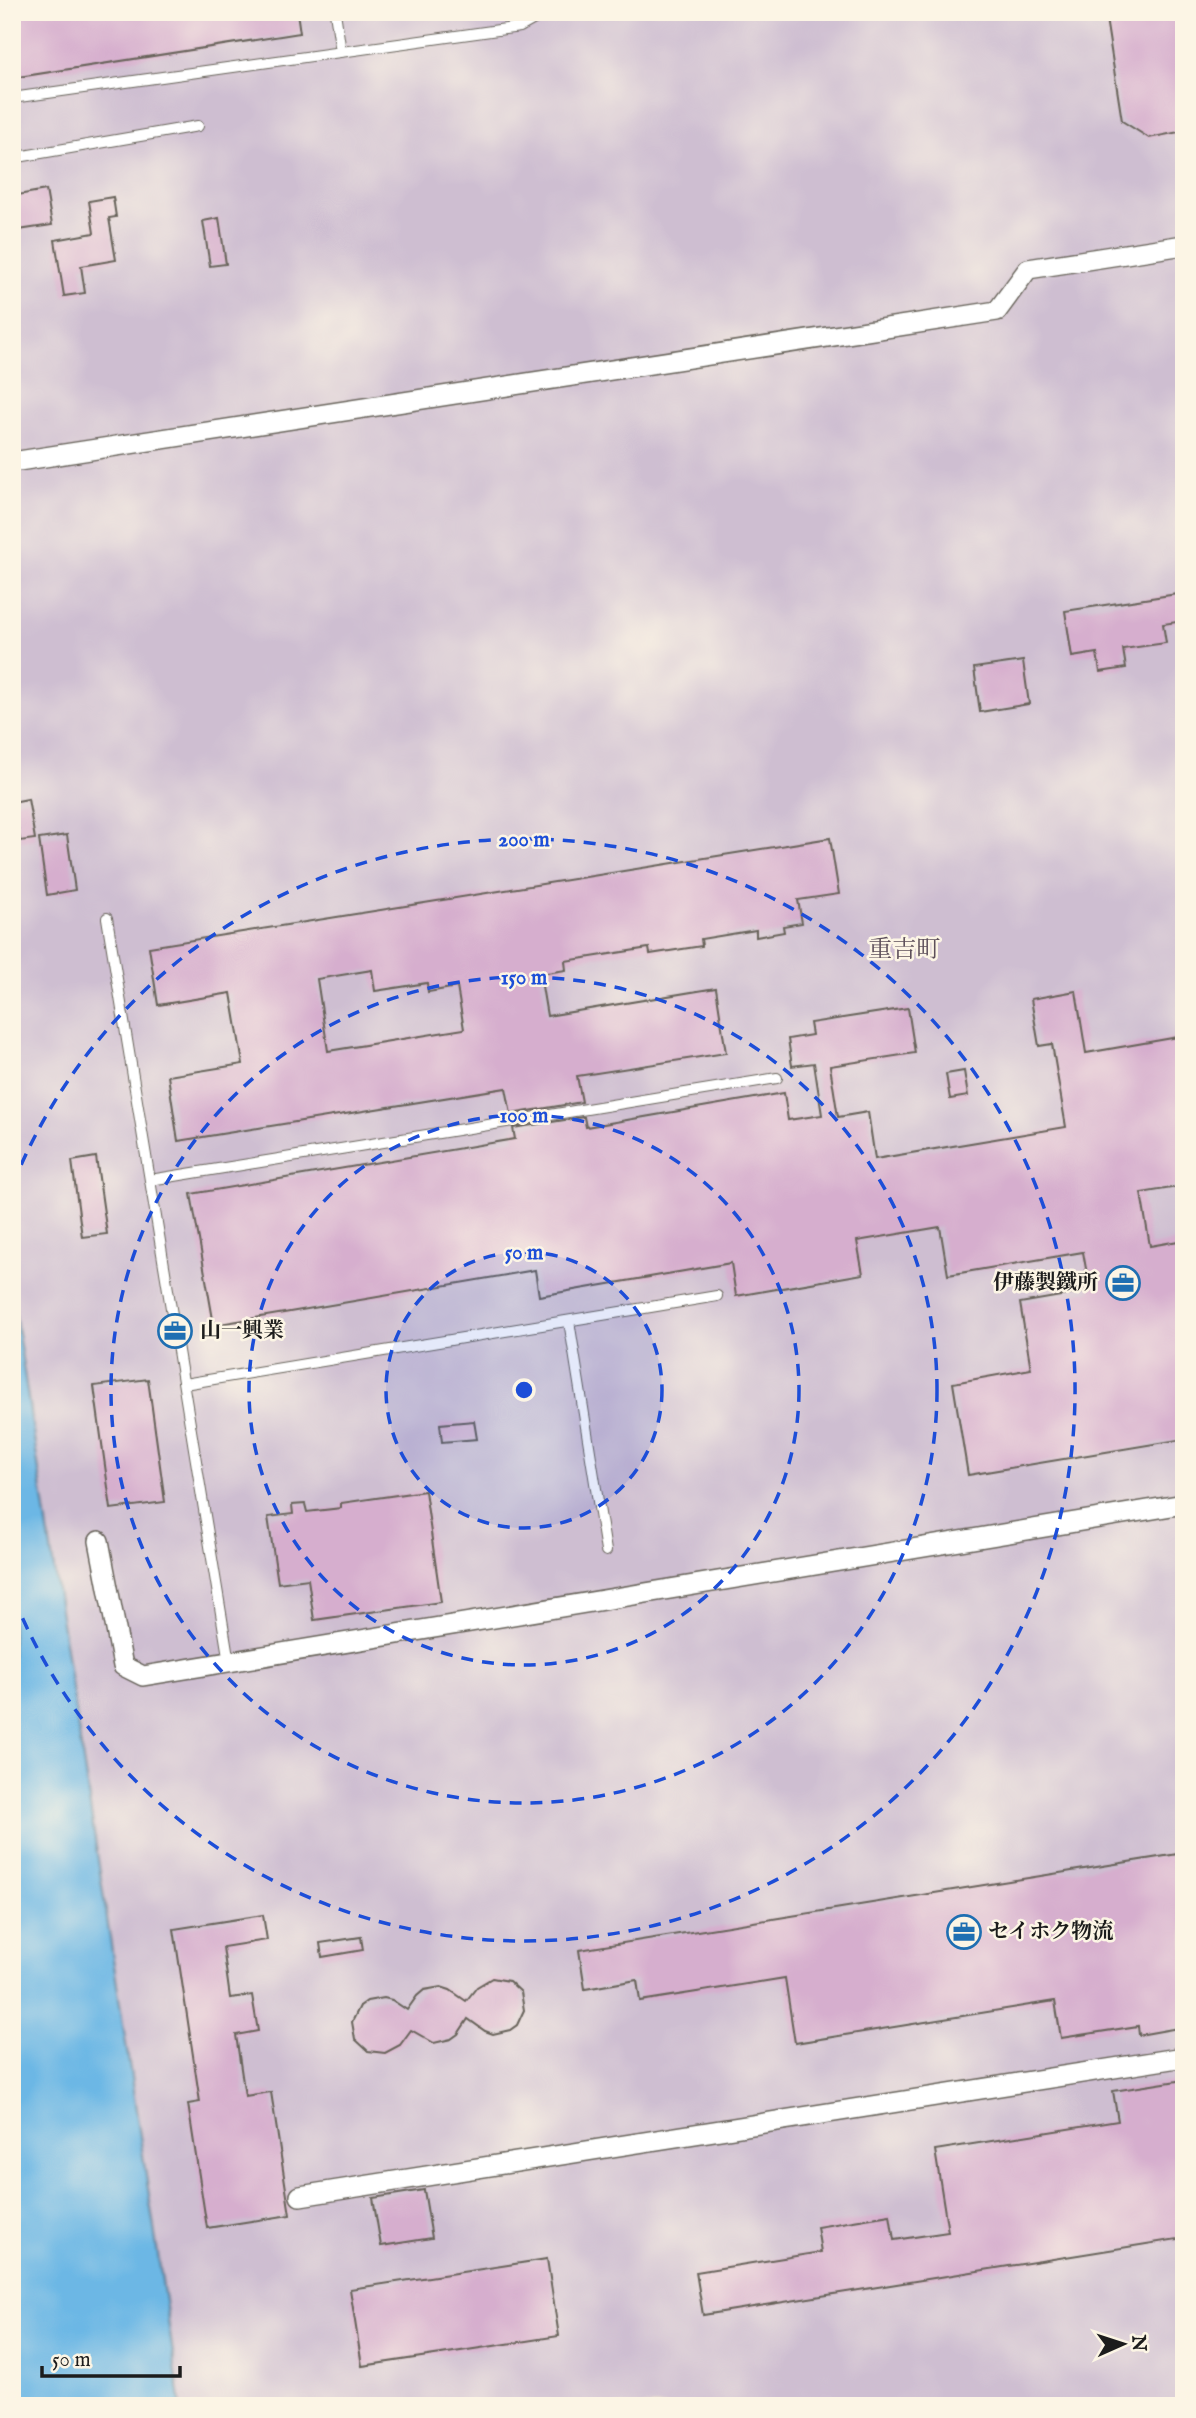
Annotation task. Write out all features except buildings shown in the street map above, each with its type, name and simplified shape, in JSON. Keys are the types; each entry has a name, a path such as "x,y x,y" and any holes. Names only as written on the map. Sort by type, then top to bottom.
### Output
{"street":[{"path":"12,462 997,311 1028,269 1184,245"},
{"path":"99,1541 123,1665 143,1676 1184,1504"},
{"path":"300,2196 1184,2057"}],"lane":[{"path":"335,12 341,52"},
{"path":"12,99 520,27 542,12"},
{"path":"12,158 198,127"},
{"path":"107,918 229,1662"},
{"path":"150,1180 777,1078"},
{"path":"184,1384 718,1296"},
{"path":"569,1321 606,1551"}],"shaded area":[{"path":"12,12 1184,12 1184,2406 181,2406 12,1293"}],"water":[{"path":"12,1293 181,2406 12,2406"}],"place":[{"name":"伊藤製鐵所","path":"1123,1283"},
{"name":"山一興業","path":"175,1331"},
{"name":"セイホク物流","path":"964,1932"}],"district":[{"name":"重吉町","path":"904,950"}]}
